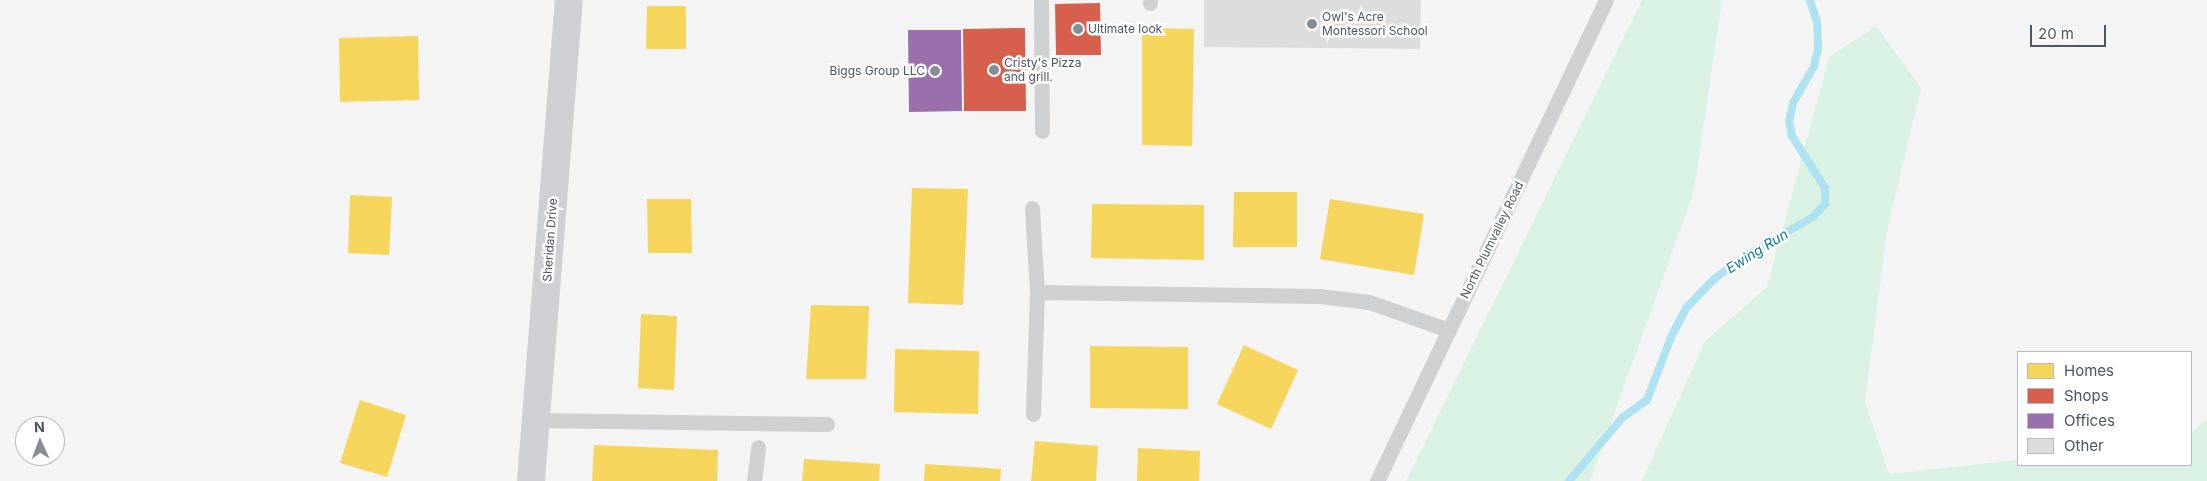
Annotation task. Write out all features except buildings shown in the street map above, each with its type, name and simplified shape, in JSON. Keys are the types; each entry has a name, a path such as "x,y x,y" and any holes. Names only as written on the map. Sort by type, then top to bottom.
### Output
{"street":[{"name":"Sheridan Drive","path":"531,481 569,0"}],"lane":[{"path":"1041,0 1042,131"},
{"name":"North Plumvalley Road","path":"1378,481 1606,0"},
{"path":"1032,208 1037,292 1033,414"},
{"path":"1037,292 1076,290 1320,296 1369,302 1449,330"},
{"path":"536,420 827,424"},
{"path":"754,481 758,447"}],"green space":[{"path":"1642,0 1722,0 1694,191 1590,481 1406,481"},
{"path":"1876,26 1921,88 1887,231 1865,402 1889,474 2017,460 2017,466 2192,466 2192,432 2207,419 2207,481 1642,481 1705,341 1767,287 1829,57"}],"waterway":[{"name":"Ewing Run","path":"1569,481 1622,418 1647,400 1672,335 1687,307 1714,279 1747,255 1813,217 1825,204 1825,188 1792,136 1789,121 1793,103 1814,66 1818,48 1817,22 1810,0"}],"place":[{"name":"Owl's Acre Montessori School","path":"1312,24"},
{"name":"Ultimate look","path":"1078,29"},
{"name":"Cristy's Pizza and grill.","path":"994,70"},
{"name":"Biggs Group LLC","path":"935,71"}]}
